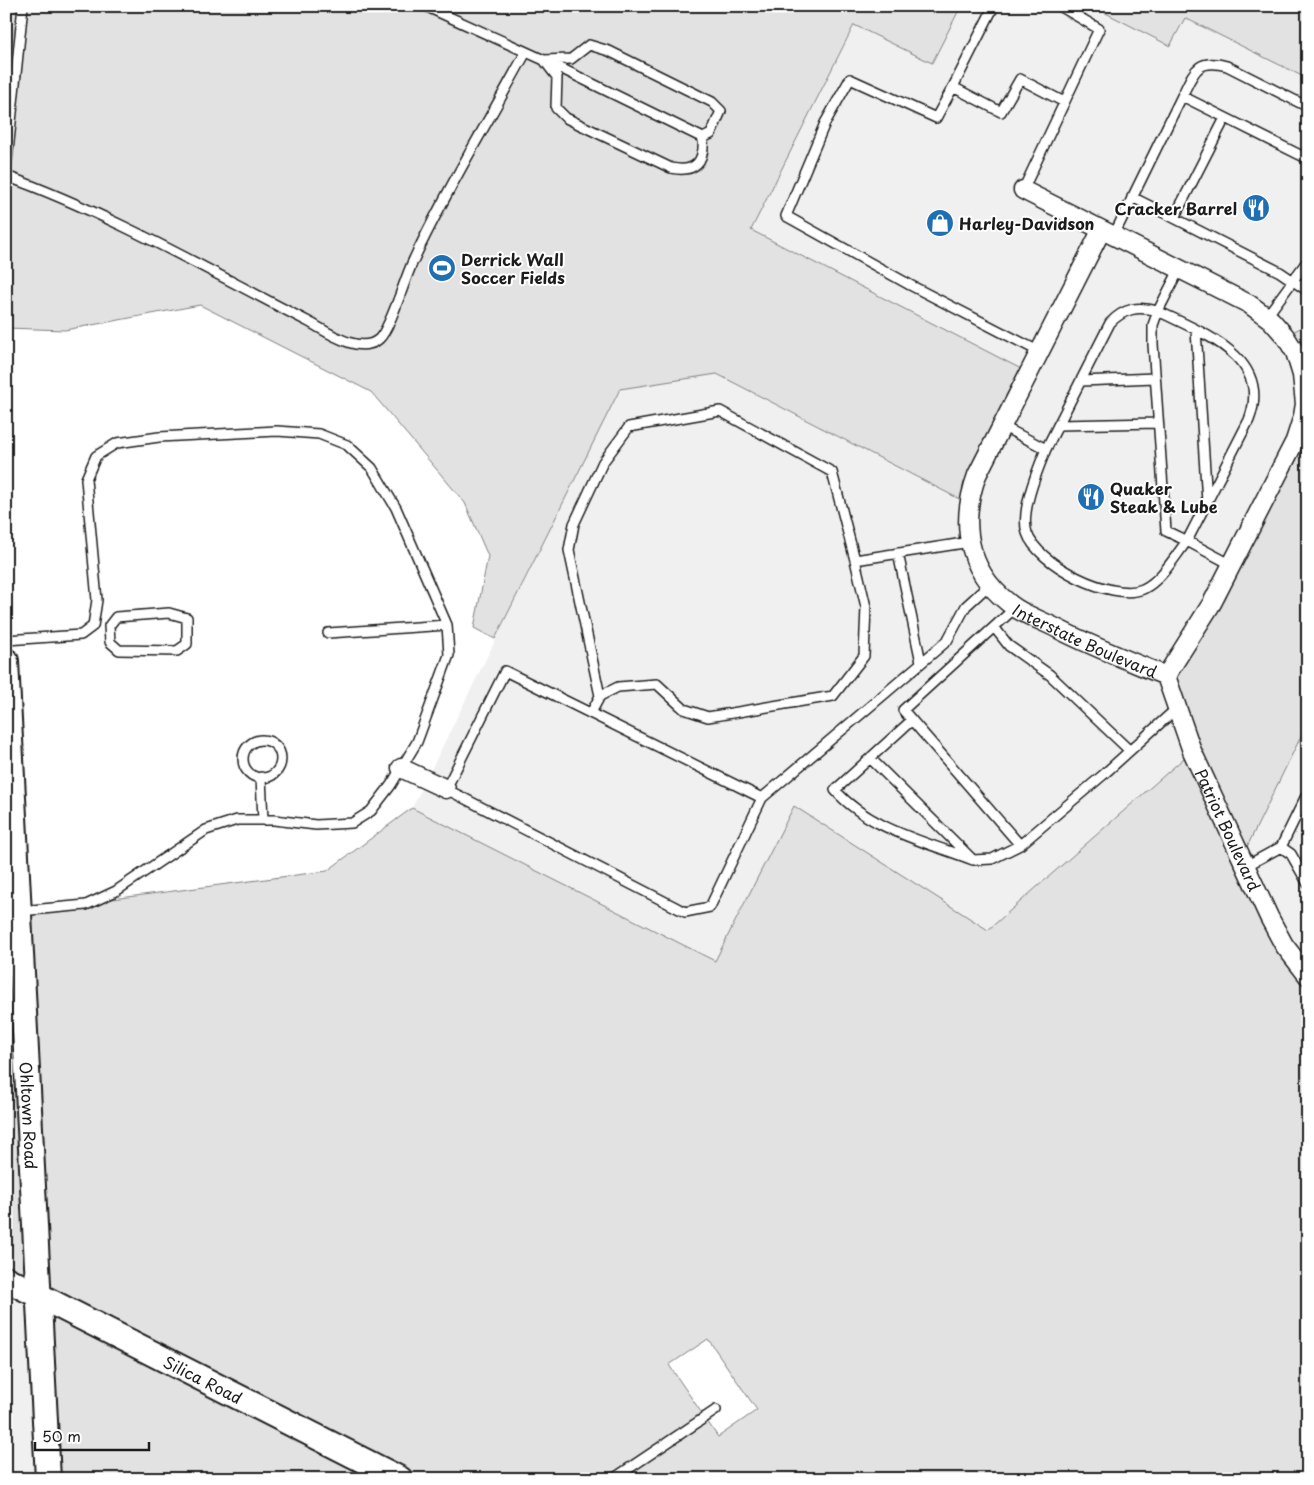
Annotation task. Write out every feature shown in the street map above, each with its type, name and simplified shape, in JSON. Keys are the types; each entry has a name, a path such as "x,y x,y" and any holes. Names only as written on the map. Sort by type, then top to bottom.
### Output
{"street":[{"name":"Interstate Boulevard","path":"1023,190 1249,304 1267,316 1285,336 1300,364 1304,404 1303,416 1295,441 1212,603 1166,676 1084,642 1016,607 1001,596 990,584 977,564 967,524 971,490 1040,352 1107,234"},
{"name":"Ohltown Road","path":"6,661 48,1479"},
{"name":"Patriot Boulevard","path":"1166,676 1192,751 1246,866 1284,945 1308,976"},
{"path":"401,768 446,789"},
{"name":"Silica Road","path":"6,1279 400,1479"}],"lane":[{"path":"6,171 23,6"},
{"path":"425,6 544,60 704,138"},
{"path":"994,6 936,118 850,79 825,123 786,216 910,285 1040,352"},
{"path":"1023,190 1099,29 1060,6"},
{"path":"544,60 571,59 589,45 609,51 712,102 721,112 711,134 704,138"},
{"path":"6,176 47,191 95,213 341,338 363,345 378,339 386,329 414,258 526,52"},
{"path":"544,60 557,77 556,108 566,118 671,168 682,170 693,167 701,160 704,138"},
{"path":"1107,234 1132,197 1195,70 1207,63 1227,66 1308,106"},
{"path":"952,87 1001,112 1020,78 1064,102"},
{"path":"1182,96 1308,159"},
{"path":"1174,218 1224,118"},
{"path":"1132,197 1280,272 1308,291"},
{"path":"1267,316 1308,260"},
{"path":"1179,270 1153,325 1166,531 1232,565"},
{"path":"1144,307 1158,311 1196,330 1219,342 1238,357 1250,374 1254,394 1254,408 1187,541 1156,580 1144,589 1131,592 1112,589 1081,579 1052,564 1036,551 1026,532 1026,514 1032,488 1046,448 1110,323 1119,313 1131,308 1144,307"},
{"path":"1196,330 1207,502"},
{"path":"1080,381 1155,378"},
{"path":"591,713 600,696 618,687 656,684 684,709 708,717 833,696 864,656 866,607 832,472 720,411 629,427 604,462 574,524 569,550 600,696"},
{"path":"1058,425 1158,423"},
{"path":"1002,426 1046,448"},
{"path":"20,911 86,904 116,891 206,830 237,820 316,824 352,823 371,811 417,742 449,655 447,625 396,508 372,468 347,445 319,434 277,431 159,437 117,443 96,456 86,478 97,600 93,626"},
{"path":"855,560 970,542"},
{"path":"898,553 921,662"},
{"path":"762,798 505,671 446,789 685,912 710,907 762,798 947,641 966,606 990,584"},
{"path":"1016,607 903,710 1020,845"},
{"path":"169,613 187,618 187,644 177,651 119,650 110,642 109,626 116,617 169,613"},
{"path":"328,633 447,625"},
{"path":"6,640 81,636 93,626 109,626"},
{"path":"994,627 1008,646 1050,675 1129,750"},
{"path":"912,720 835,790 851,807 889,828 972,860 992,859 1020,845 1103,775 1176,708"},
{"path":"259,740 273,744 280,756 277,770 271,775 261,777 250,774 243,761 246,747 259,740"},
{"path":"870,758 972,860"},
{"path":"261,777 263,820"},
{"path":"1246,866 1281,846 1308,792"},
{"path":"1281,846 1291,854 1308,884"},
{"path":"1298,865 1308,871"},
{"path":"613,1479 716,1410"}],"shaded area":[{"name":"Derrick Wall Soccer Fields","path":"6,6 961,6 932,63 854,25 751,230 1029,373 969,504 717,374 620,389 495,639 474,628 488,556 465,503 371,392 200,305 65,330 6,328"},
{"path":"961,6 1092,6 1170,46 1185,18 1308,79 1308,324 1285,336 1305,404 1192,751 988,931 794,807 715,961 412,808 620,389 716,374 968,504 1028,373 751,230 855,25 932,63"},
{"path":"1092,6 1308,6 1308,79 1185,18 1170,46"},
{"path":"1308,324 1308,722 1242,857 1308,976 1308,1479 48,1479 38,1295 6,1279 6,1083 26,1043 20,911 327,871 412,808 715,961 794,806 988,930 1192,751 1166,676 1303,416 1285,336","holes":["708,1339 757,1410 718,1437 669,1365"]},
{"path":"1308,722 1308,976 1242,857"},
{"path":"6,1279 38,1295 48,1479 23,1479 6,1470"}],"place":[{"name":"Cracker Barrel","path":"1256,208"},
{"name":"Harley-Davidson","path":"940,223"},
{"name":"Derrick Wall Soccer Fields","path":"442,268"},
{"name":"Quaker Steak & Lube","path":"1091,497"}]}
